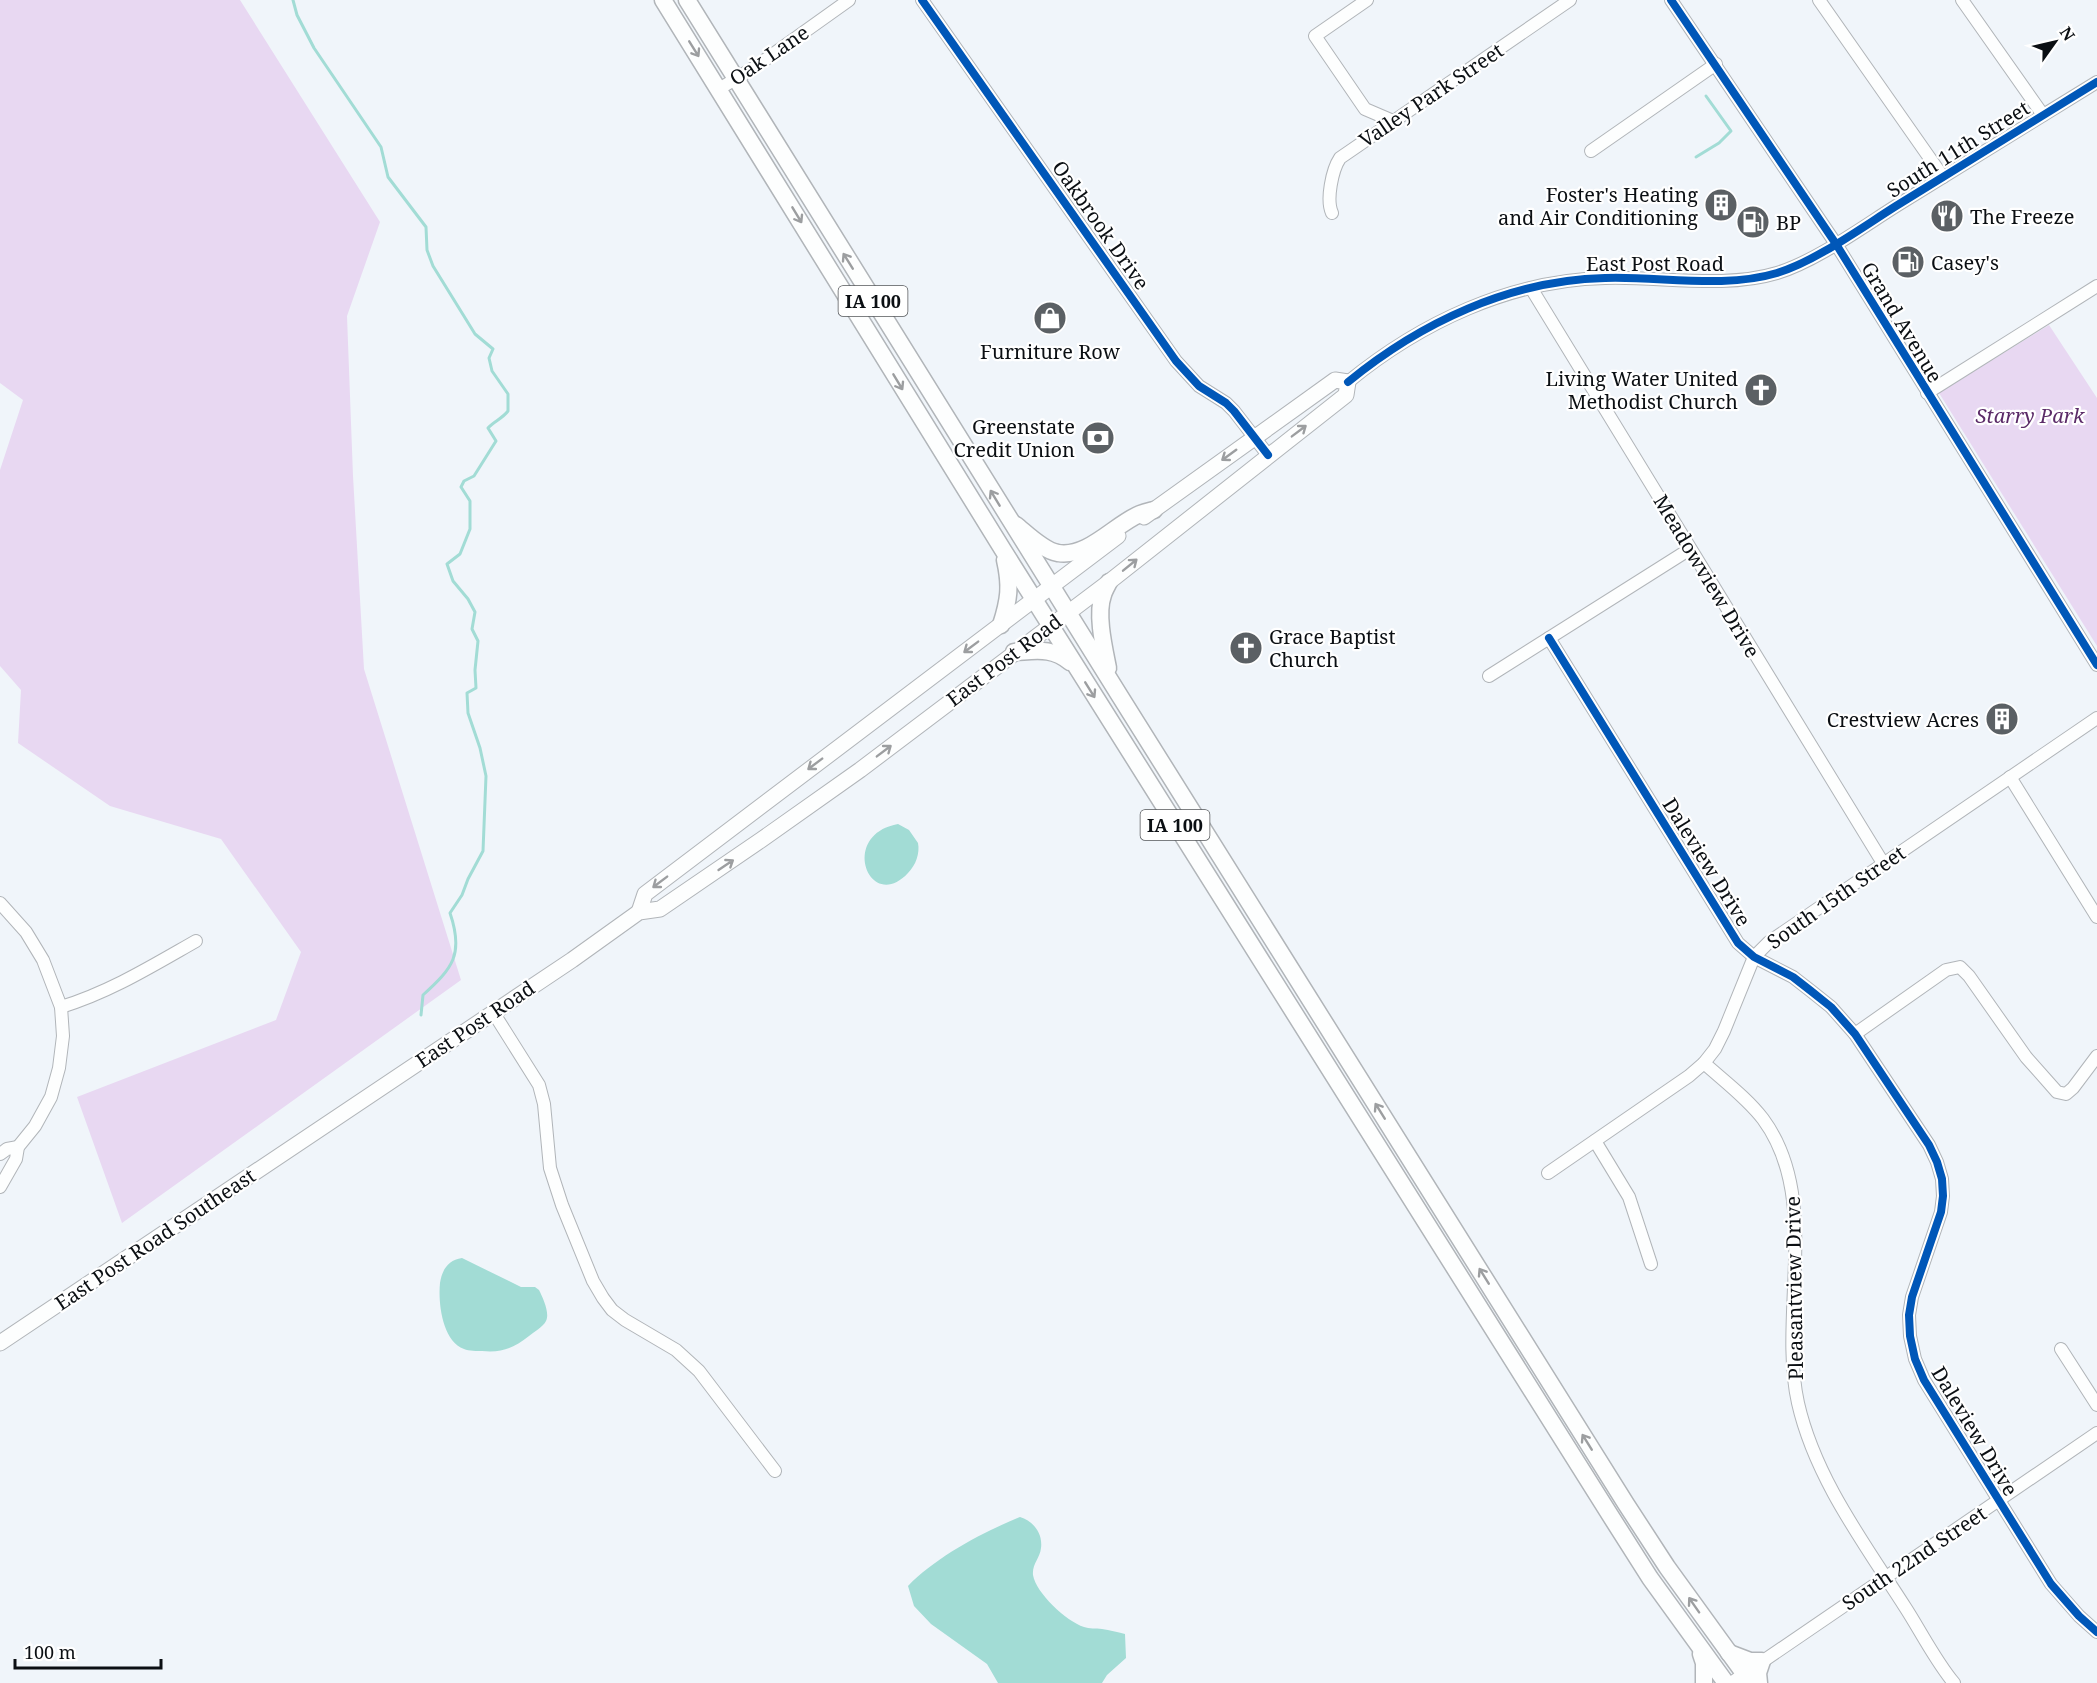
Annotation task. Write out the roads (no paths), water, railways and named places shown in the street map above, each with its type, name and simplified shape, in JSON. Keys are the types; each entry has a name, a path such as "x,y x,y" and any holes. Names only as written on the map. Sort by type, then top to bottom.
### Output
{"highway":[{"name":"IA 100","path":"663,0 1050,626 1610,1515 1650,1578 1726,1683"},
{"name":"IA 100","path":"687,0 1008,519 1626,1504 1746,1681"},
{"path":"1008,519 1057,553 1074,552 1101,539 1139,514 1154,510"},
{"path":"1001,625 1008,600 1009,585 1003,550"},
{"path":"1110,582 1102,596 1101,628 1111,680"},
{"path":"1014,652 1060,653 1076,667"},
{"path":"1698,1644 1704,1663 1704,1683"},
{"path":"1728,1652 1750,1661 1762,1661 1758,1673 1746,1681"}],"main road":[{"name":"East Post Road","path":"310,1136 572,960 639,912 660,909 860,770 1110,582 1268,455 1346,396 1348,382 1335,380 1051,586 645,894 639,912"},
{"name":"East Post Road Southeast","path":"0,1344 310,1136"}],"street":[{"name":"Oak Lane","path":"719,89 849,0"},
{"name":"Oakbrook Drive","path":"922,0 1176,361 1199,386 1234,411 1268,455"},
{"path":"1367,0 1315,36 1365,109 1393,121"},
{"name":"Valley Park Street","path":"1332,213 1328,205 1336,164 1340,158 1570,0"},
{"name":"Grand Avenue","path":"1671,0 1836,244 2097,666"},
{"path":"1819,0 1943,177"},
{"path":"1962,0 2043,116"},
{"path":"1591,151 1716,64"},
{"name":"South 11th Street","path":"1836,244 2097,82"},
{"name":"East Post Road","path":"1348,382 1392,349 1438,323 1485,301 1566,281 1604,278 1748,279 1778,273 1836,244"},
{"path":"1927,393 2097,286"},
{"name":"Meadowview Drive","path":"1531,288 1883,863"},
{"path":"1489,676 1690,549"},
{"name":"Daleview Drive","path":"1549,638 1738,943 1754,957 1793,977 1831,1007 1855,1034 1929,1145 1942,1179 1943,1196 1941,1212 1912,1297 1909,1315 1910,1336 1915,1359 1923,1380 2052,1584 2079,1616 2097,1632"},
{"name":"South 15th Street","path":"1548,1173 1704,1063 1724,1031 1754,957 1769,942 2097,718"},
{"path":"2010,777 2097,917"},
{"path":"0,903 26,932 43,960 61,1007 63,1036 59,1068 51,1096 35,1126 18,1147 16,1159 0,1187"},
{"path":"61,1007 84,1000 122,983 196,941"},
{"path":"1855,1034 1946,970 1960,967 1969,976 2026,1057 2057,1092 2066,1094 2073,1088 2097,1056"},
{"path":"493,1012 539,1085 544,1104 549,1168 588,1270 603,1298 612,1310 625,1320 676,1350 694,1366 775,1472"},
{"name":"Pleasantview Drive","path":"1704,1063 1746,1100 1763,1119 1778,1144 1786,1165 1794,1205 1793,1364 1798,1402 1820,1468 1954,1683"},
{"path":"1595,1141 1629,1197 1651,1264"},
{"path":"0,1154 18,1147"},
{"path":"2061,1349 2097,1405"},
{"name":"South 22nd Street","path":"1762,1661 2097,1433"}],"waterway":[{"path":"293,0 297,15 314,48 381,147 388,177 426,227 427,250 433,266 475,334 493,349 489,358 492,371 508,394 508,411 488,428 496,441 474,476 464,481 461,487 470,501 470,529 460,554 447,564 453,581 468,599 475,612 472,629 478,641 476,688 467,693 468,713 480,748 486,776 483,851 462,895 450,913 456,939 453,959 442,977 423,995 421,1015"},
{"path":"1696,157 1719,143 1731,131 1706,96"}],"place":[{"name":"Foster's Heating and Air Conditioning","path":"1721,205"},
{"name":"The Freeze","path":"1947,216"},
{"name":"BP","path":"1753,222"},
{"name":"Casey's","path":"1908,262"},
{"name":"Furniture Row","path":"1050,318"},
{"name":"Living Water United Methodist Church","path":"1761,390"},
{"name":"Greenstate Credit Union","path":"1098,438"},
{"name":"Grace Baptist Church","path":"1246,648"},
{"name":"Crestview Acres","path":"2002,719"}],"park label":[{"name":"Starry Park","path":"2030,415"}]}
